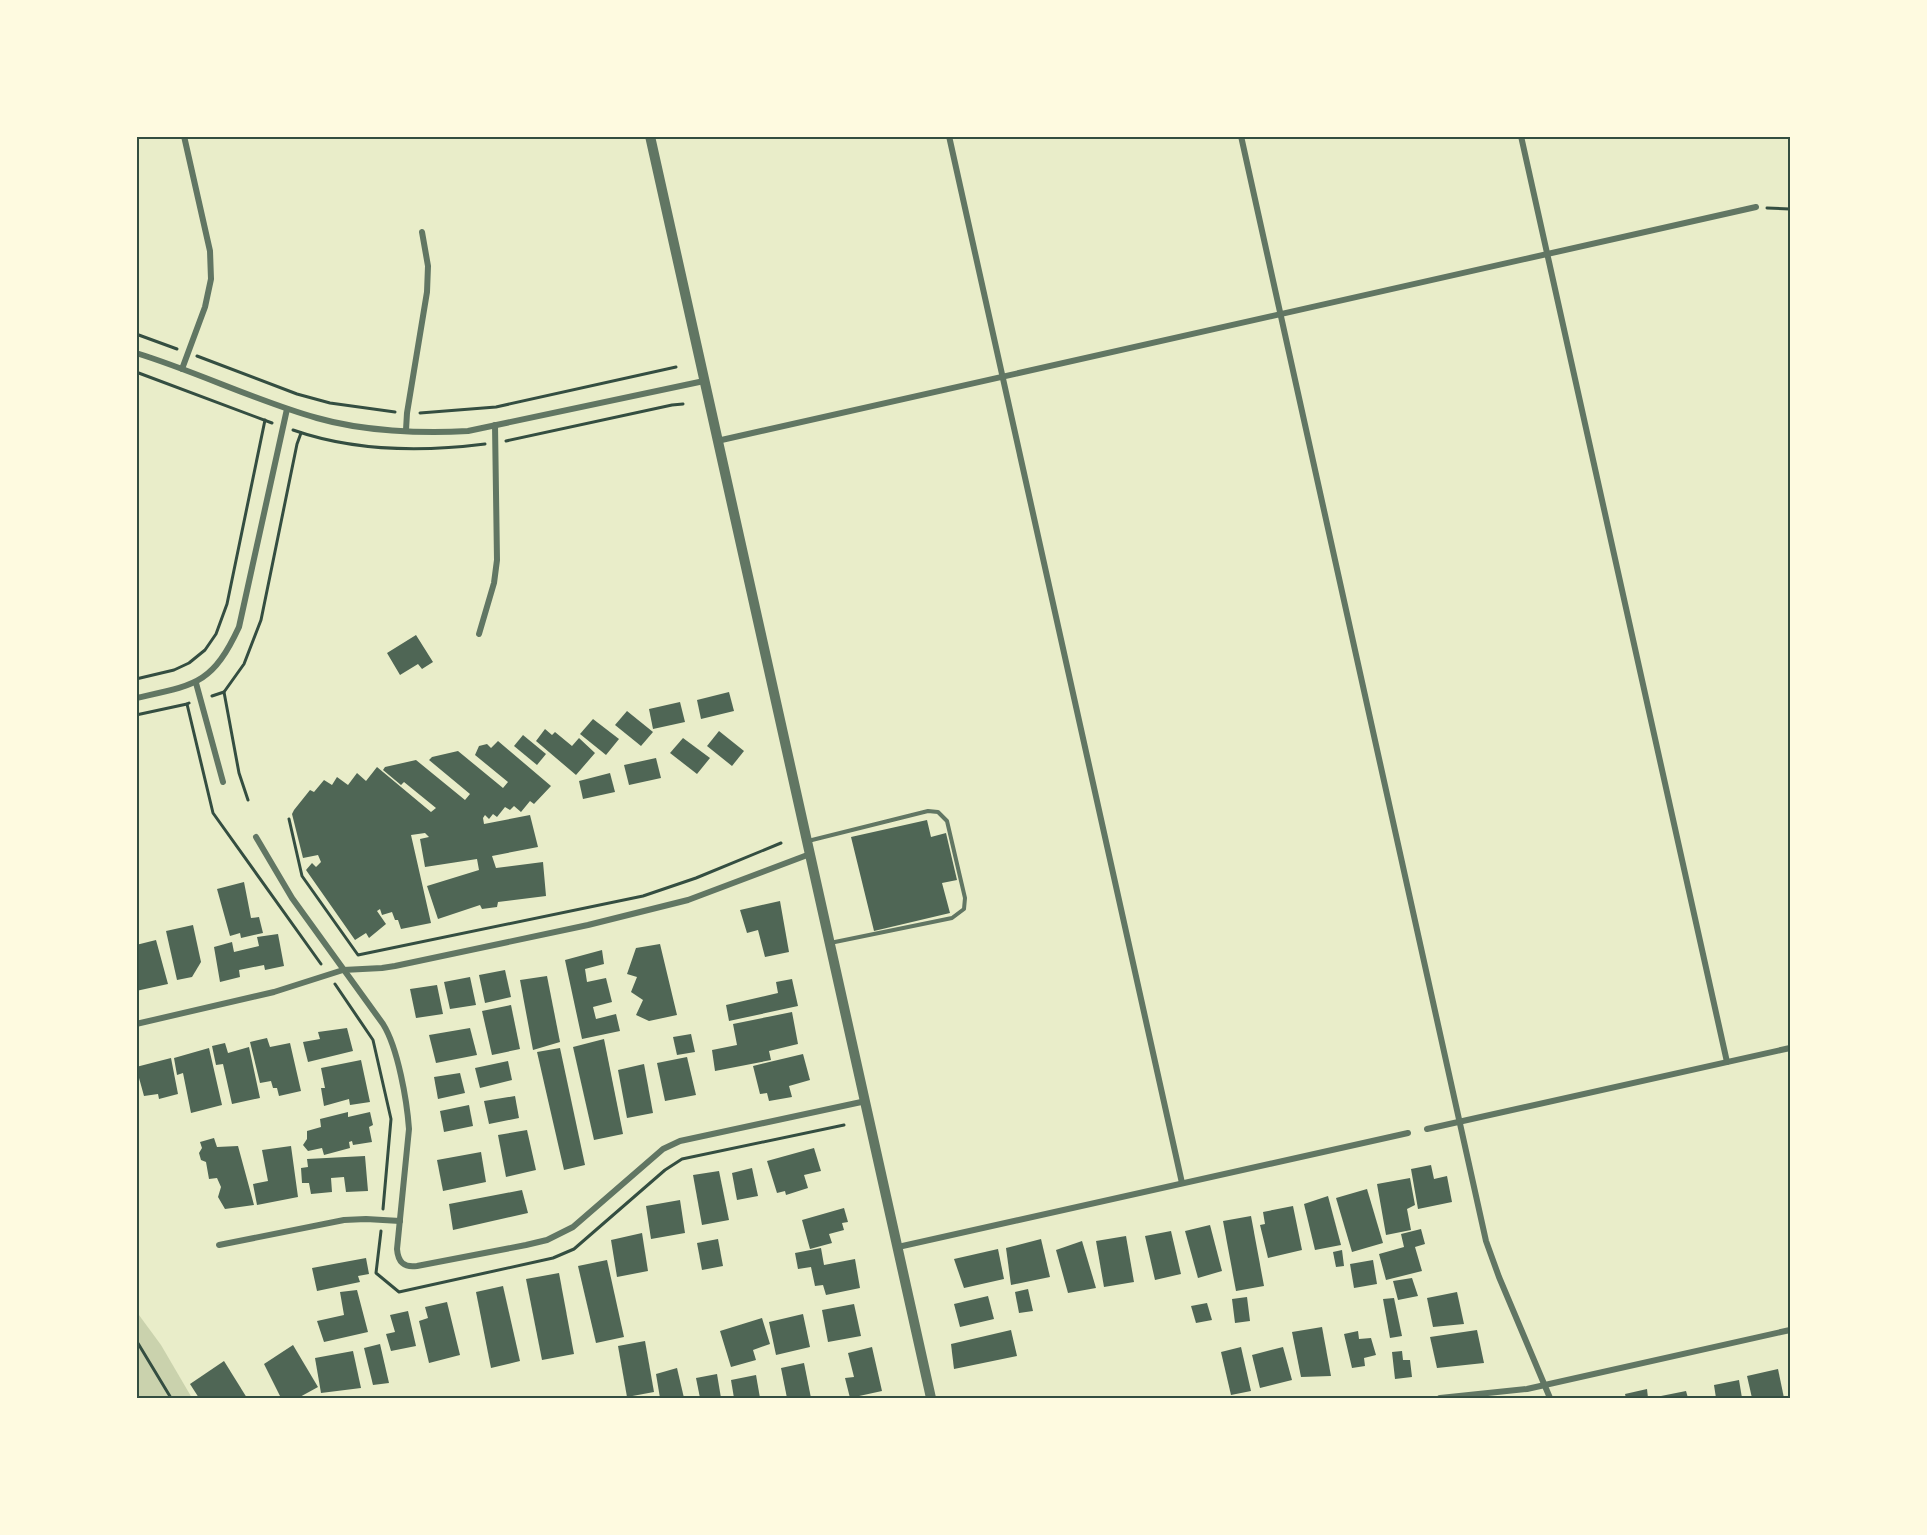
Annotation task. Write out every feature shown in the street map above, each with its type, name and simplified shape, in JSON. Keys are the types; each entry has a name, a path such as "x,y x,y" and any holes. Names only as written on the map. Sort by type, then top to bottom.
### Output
{"street":[{"path":"182,369 205,307 211,279 211,265 184,136"},
{"path":"650,136 931,1398"},
{"path":"949,136 1182,1183"},
{"path":"1240,136 1491,1256 1550,1398"},
{"path":"1521,136 1727,1062"},
{"path":"717,441 1756,207"},
{"path":"406,430 427,292 428,266 422,232"},
{"path":"136,353 320,419 348,425 436,433 468,431 704,381"},
{"path":"136,698 196,683 211,672 228,651 239,627 287,409"},
{"path":"479,634 489,602 497,560 495,425"},
{"path":"196,683 223,782"},
{"path":"256,837 292,898 388,1033 407,1109 409,1129 397,1250 401,1263 412,1267 547,1240 573,1227 671,1144 866,1101"},
{"path":"136,1024 274,992 343,970 395,966 588,925 688,900 810,854"},
{"path":"1427,1129 1791,1048"},
{"path":"898,1247 1408,1134"},
{"path":"219,1245 344,1220 400,1221"},
{"path":"1440,1398 1527,1389 1791,1330"}],"lane":[{"path":"807,841 928,812 938,812 947,820 965,898 964,909 952,918 830,943"}],"path":[{"path":"1756,207 1791,209"},
{"path":"136,372 266,420 226,604 216,634 205,650 189,663 174,670 136,679"},
{"path":"136,715 187,704 224,692 244,664 261,620 297,444 302,433"},
{"path":"224,692 239,773 248,800"},
{"path":"187,704 213,813 373,1040 391,1119 376,1273 399,1292 563,1255 574,1249 682,1159 844,1125"},
{"path":"289,819 302,876 358,955 643,896 696,878 781,843"},
{"path":"136,1340 171,1398"}],"green space":[{"path":"136,1311 161,1345 192,1398 137,1398"}],"building":[{"path":"416,635 433,662 422,669 418,664 400,675 387,653"},
{"path":"729,692 734,711 701,719 697,700"},
{"path":"680,702 685,722 653,729 649,709"},
{"path":"627,711 653,732 641,746 615,725"},
{"path":"593,719 619,739 606,755 580,734"},
{"path":"545,729 552,735 555,732 572,746 579,738 595,753 576,775 536,741"},
{"path":"719,731 744,751 732,766 707,746"},
{"path":"523,735 546,754 537,765 514,746"},
{"path":"683,738 710,758 697,774 670,753"},
{"path":"498,741 551,786 534,804 530,801 521,812 514,806 510,810 505,807 497,817 493,814 489,819 485,815 484,824 530,815 538,847 492,856 496,868 543,862 546,896 498,902 497,907 482,909 480,905 438,919 427,886 479,870 477,859 425,867 420,839 429,837 425,833 411,835 431,923 401,929 392,912 382,915 380,909 377,911 386,924 369,938 366,933 355,940 306,870 312,863 316,867 321,862 318,855 303,858 292,814 294,810 310,790 314,792 324,780 332,785 337,777 348,785 357,773 366,781 377,767 431,812 436,808 404,782 401,785 383,770 385,767 416,760 465,800 470,794 429,760 432,757 458,751 503,788 508,782 475,755 479,746 487,744 491,748"},
{"path":"656,758 661,778 629,785 624,765"},
{"path":"610,773 615,792 583,799 579,781"},
{"path":"927,820 931,837 946,833 957,880 942,883 950,913 874,931 851,837"},
{"path":"244,882 251,918 259,917 263,933 241,938 240,933 230,936 217,889"},
{"path":"780,901 789,952 765,957 758,930 747,933 740,910"},
{"path":"193,925 201,962 192,977 177,980 166,931"},
{"path":"278,934 284,966 265,970 264,965 239,970 240,977 220,982 214,947 232,942 234,952 259,946 257,937"},
{"path":"156,940 168,984 136,991 136,945"},
{"path":"660,944 677,1015 649,1021 636,1015 643,1000 631,992 637,977 627,974 636,948"},
{"path":"602,950 604,964 585,969 587,982 606,978 612,1002 593,1007 596,1019 616,1014 620,1031 582,1039 565,960"},
{"path":"505,970 511,997 485,1003 479,975"},
{"path":"547,976 560,1042 533,1050 520,980"},
{"path":"470,977 476,1005 450,1009 444,982"},
{"path":"792,979 798,1006 729,1021 726,1005 778,993 776,982"},
{"path":"437,985 443,1014 416,1018 410,989"},
{"path":"511,1005 520,1049 492,1055 482,1011"},
{"path":"792,1012 798,1044 769,1051 771,1060 715,1071 712,1050 737,1045 733,1024"},
{"path":"347,1028 353,1051 308,1062 303,1042 320,1039 318,1032"},
{"path":"470,1028 477,1055 436,1063 429,1035"},
{"path":"691,1034 695,1052 677,1055 673,1037"},
{"path":"267,1038 270,1047 290,1043 301,1091 279,1096 277,1088 273,1088 271,1081 260,1083 250,1042"},
{"path":"604,1039 623,1134 594,1140 573,1047"},
{"path":"225,1043 228,1053 249,1047 260,1098 232,1104 223,1064 216,1065 212,1046"},
{"path":"209,1048 222,1105 191,1113 183,1073 177,1075 174,1058"},
{"path":"560,1048 585,1165 564,1170 537,1052"},
{"path":"803,1054 810,1080 789,1086 792,1097 769,1101 767,1093 760,1094 753,1066"},
{"path":"687,1057 696,1095 665,1101 657,1063"},
{"path":"171,1058 178,1094 159,1099 158,1094 144,1096 136,1067"},
{"path":"361,1060 370,1102 350,1105 349,1099 324,1106 321,1088 325,1088 321,1068"},
{"path":"508,1061 512,1080 480,1088 475,1068"},
{"path":"644,1064 653,1113 627,1118 618,1070"},
{"path":"460,1073 465,1093 438,1099 434,1077"},
{"path":"515,1096 519,1118 489,1124 484,1101"},
{"path":"469,1105 473,1126 444,1132 440,1111"},
{"path":"348,1112 348,1117 370,1112 373,1125 369,1127 372,1142 353,1145 352,1141 349,1142 350,1148 324,1155 322,1148 308,1151 303,1145 307,1139 307,1131 321,1127 320,1119"},
{"path":"527,1130 536,1170 506,1177 498,1135"},
{"path":"214,1138 217,1147 238,1146 254,1205 225,1209 218,1197 221,1187 217,1178 209,1179 206,1162 201,1160 199,1153 202,1148 200,1142"},
{"path":"291,1146 298,1197 257,1205 253,1184 268,1181 262,1150"},
{"path":"814,1148 821,1171 804,1175 808,1188 786,1195 785,1191 777,1193 767,1161"},
{"path":"481,1152 486,1182 443,1191 437,1160"},
{"path":"365,1156 368,1191 346,1192 344,1177 331,1178 332,1192 311,1194 309,1183 302,1183 301,1168 308,1167 307,1159"},
{"path":"1431,1165 1434,1179 1447,1176 1452,1202 1418,1209 1411,1169"},
{"path":"752,1168 758,1196 737,1200 732,1173"},
{"path":"719,1171 729,1220 702,1225 693,1175"},
{"path":"1410,1178 1415,1205 1407,1209 1411,1230 1386,1235 1377,1184"},
{"path":"1367,1189 1383,1243 1352,1252 1336,1198"},
{"path":"522,1190 528,1213 453,1230 449,1204"},
{"path":"1328,1196 1341,1245 1315,1250 1304,1204"},
{"path":"680,1200 685,1233 651,1239 646,1206"},
{"path":"1293,1206 1302,1250 1268,1258 1260,1225 1265,1224 1263,1212"},
{"path":"844,1208 848,1222 842,1223 844,1230 829,1234 832,1243 810,1249 802,1220"},
{"path":"1251,1216 1264,1286 1236,1291 1223,1221"},
{"path":"1210,1225 1222,1271 1198,1278 1185,1231"},
{"path":"1421,1229 1425,1244 1415,1247 1422,1271 1386,1280 1379,1254 1404,1247 1401,1234"},
{"path":"1171,1231 1181,1274 1155,1280 1145,1236"},
{"path":"642,1233 648,1271 617,1277 611,1240"},
{"path":"1126,1236 1134,1282 1104,1287 1096,1241"},
{"path":"718,1239 723,1266 702,1270 697,1243"},
{"path":"1041,1239 1050,1277 1011,1285 1006,1248"},
{"path":"1082,1241 1096,1288 1068,1293 1056,1250"},
{"path":"821,1248 824,1265 855,1259 860,1288 826,1295 823,1285 815,1286 811,1267 798,1269 795,1253"},
{"path":"998,1249 1004,1279 964,1288 954,1259"},
{"path":"1342,1250 1344,1266 1336,1267 1333,1252"},
{"path":"366,1258 369,1274 358,1276 360,1282 317,1291 312,1268"},
{"path":"607,1260 624,1337 596,1343 578,1266"},
{"path":"1373,1260 1377,1284 1354,1288 1350,1264"},
{"path":"559,1273 574,1354 542,1360 526,1279"},
{"path":"1412,1278 1418,1296 1398,1300 1393,1281"},
{"path":"503,1286 520,1361 491,1368 476,1292"},
{"path":"1028,1289 1033,1311 1019,1313 1015,1292"},
{"path":"357,1290 368,1332 324,1342 317,1321 344,1315 340,1292"},
{"path":"1457,1292 1464,1324 1433,1327 1427,1298"},
{"path":"988,1296 994,1319 960,1327 954,1304"},
{"path":"1247,1297 1250,1321 1235,1323 1232,1299"},
{"path":"1394,1298 1402,1336 1390,1338 1383,1299"},
{"path":"447,1302 460,1355 429,1363 419,1321 428,1318 425,1307"},
{"path":"1207,1303 1212,1320 1196,1323 1191,1306"},
{"path":"854,1304 861,1336 828,1342 822,1310"},
{"path":"408,1311 416,1346 391,1351 386,1334 395,1332 390,1315"},
{"path":"803,1314 810,1347 776,1355 769,1322"},
{"path":"762,1318 770,1344 753,1350 756,1360 731,1367 720,1331"},
{"path":"1322,1327 1331,1376 1301,1377 1292,1332"},
{"path":"1011,1330 1017,1356 954,1369 951,1344"},
{"path":"1477,1330 1484,1363 1437,1368 1430,1337"},
{"path":"1358,1331 1359,1339 1371,1338 1376,1355 1364,1358 1365,1366 1352,1368 1344,1334"},
{"path":"645,1341 654,1392 627,1397 618,1346"},
{"path":"380,1344 389,1383 373,1385 364,1348"},
{"path":"293,1345 318,1387 298,1398 281,1398 264,1364"},
{"path":"872,1347 882,1391 850,1398 845,1378 854,1377 848,1353"},
{"path":"1241,1347 1251,1391 1231,1395 1221,1352"},
{"path":"1283,1347 1292,1380 1260,1388 1252,1355"},
{"path":"353,1351 361,1388 321,1393 315,1358"},
{"path":"1402,1351 1403,1360 1410,1360 1412,1377 1395,1379 1392,1352"},
{"path":"224,1361 247,1398 199,1398 190,1384"},
{"path":"804,1363 811,1398 787,1398 781,1368"},
{"path":"677,1368 684,1398 660,1398 656,1374"},
{"path":"1778,1369 1784,1398 1752,1398 1747,1376"},
{"path":"717,1374 721,1398 700,1398 696,1378"},
{"path":"756,1375 760,1398 734,1398 731,1380"},
{"path":"1739,1380 1742,1398 1716,1398 1714,1385"},
{"path":"1647,1389 1648,1398 1626,1398 1625,1394"},
{"path":"1686,1391 1688,1398 1656,1397"}]}
